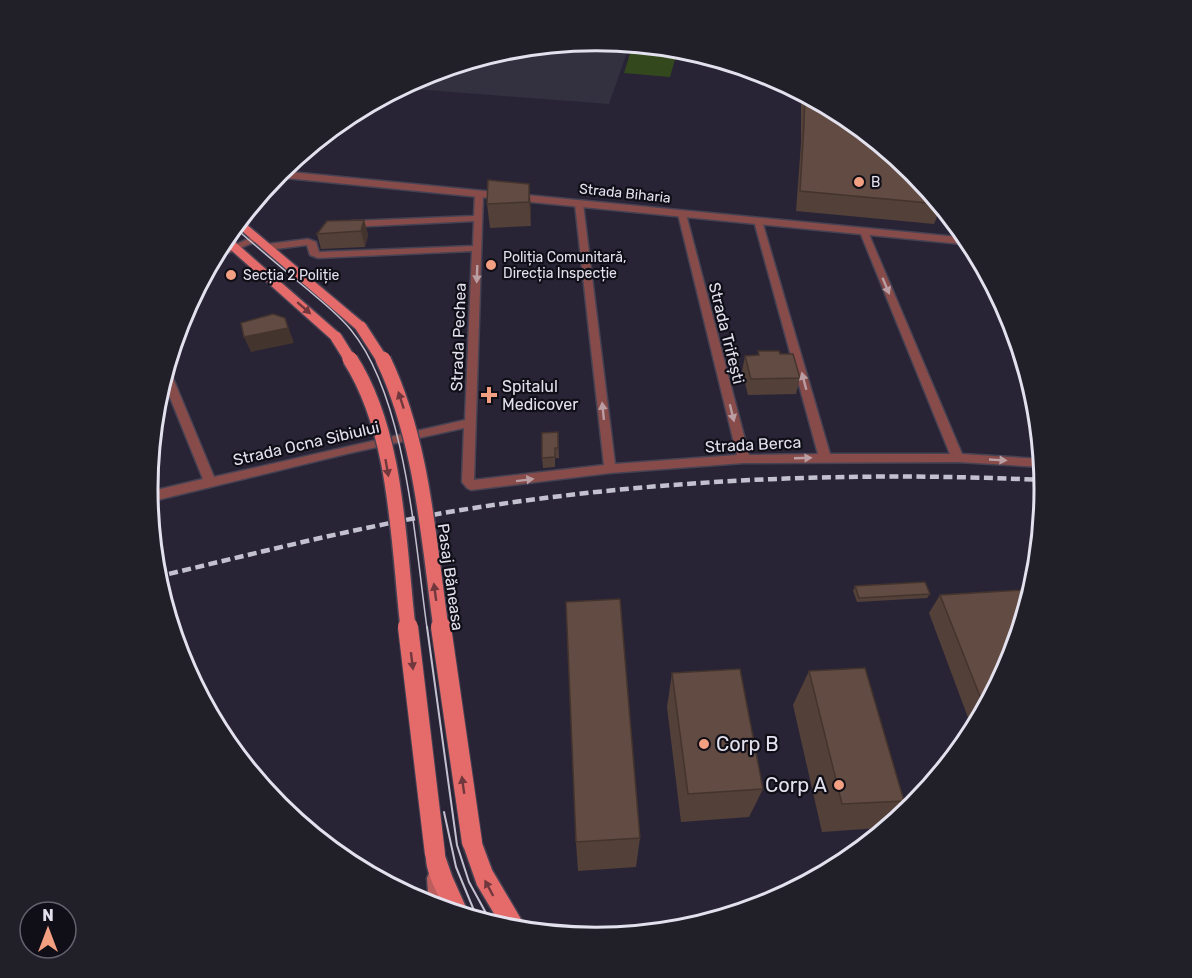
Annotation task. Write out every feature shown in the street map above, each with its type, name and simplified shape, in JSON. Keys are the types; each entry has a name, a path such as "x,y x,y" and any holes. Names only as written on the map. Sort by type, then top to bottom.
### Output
{"main road":[{"name":"Pasaj Băneasa","path":"245,228 361,327 374,342 389,369 408,426 420,491 472,842 476,859 491,892 509,919"},
{"path":"233,245 336,337 353,362 367,390 384,450 398,540 439,898"},
{"path":"435,854 453,903"}],"street":[{"name":"Strada Biharia","path":"290,175 956,241"},
{"name":"Strada Pechea","path":"468,482 480,194"},
{"path":"579,204 610,469"},
{"name":"Strada Trifești","path":"682,214 744,459"},
{"path":"344,224 478,218"},
{"path":"758,222 825,457"},
{"path":"864,232 958,458"},
{"path":"230,249 256,238"},
{"path":"268,247 308,243 313,244 313,253 318,255 478,248"},
{"path":"170,386 210,482"},
{"name":"Strada Ocna Sibiului","path":"158,495 471,423"},
{"name":"Strada Berca","path":"468,482 478,486 610,469 744,459 958,458 1033,462"}],"shaded area":[{"path":"567,52 627,52 609,104 417,89 455,74 511,59"}],"green space":[{"path":"630,53 675,58 670,77 624,73"}],"building":[{"path":"805,104 863,142 906,179 927,203 800,191"},
{"path":"488,180 529,184 529,202 487,204"},
{"path":"364,220 361,231 317,234 327,221"},
{"path":"273,314 285,318 288,328 244,337 241,323"},
{"path":"758,351 793,354 800,378 751,379 745,356 759,355"},
{"path":"558,432 558,448 555,448 555,457 542,458 542,433"},
{"path":"925,582 930,594 859,598 855,586"},
{"path":"1022,590 1001,657 981,698 940,595"},
{"path":"620,599 640,838 576,842 566,602"},
{"path":"865,668 904,801 842,804 809,671"},
{"path":"740,669 763,789 688,794 672,673"}],"tram line":[{"path":"241,233 341,319 370,359 396,431 405,472 427,628"},
{"path":"427,627 457,845 469,882 486,913"},
{"path":"444,812 456,867 474,909"}],"railway":[{"path":"166,575 384,524 533,499 606,491 825,477 971,477 1034,480"}],"place":[{"name":"B","path":"859,182"},
{"name":"Poliția Comunitară, Direcția Inspecție","path":"491,265"},
{"name":"Secția 2 Poliție","path":"231,275"},
{"name":"Spitalul Medicover","path":"489,395"},
{"name":"Corp B","path":"704,744"},
{"name":"Corp A","path":"839,785"}]}
